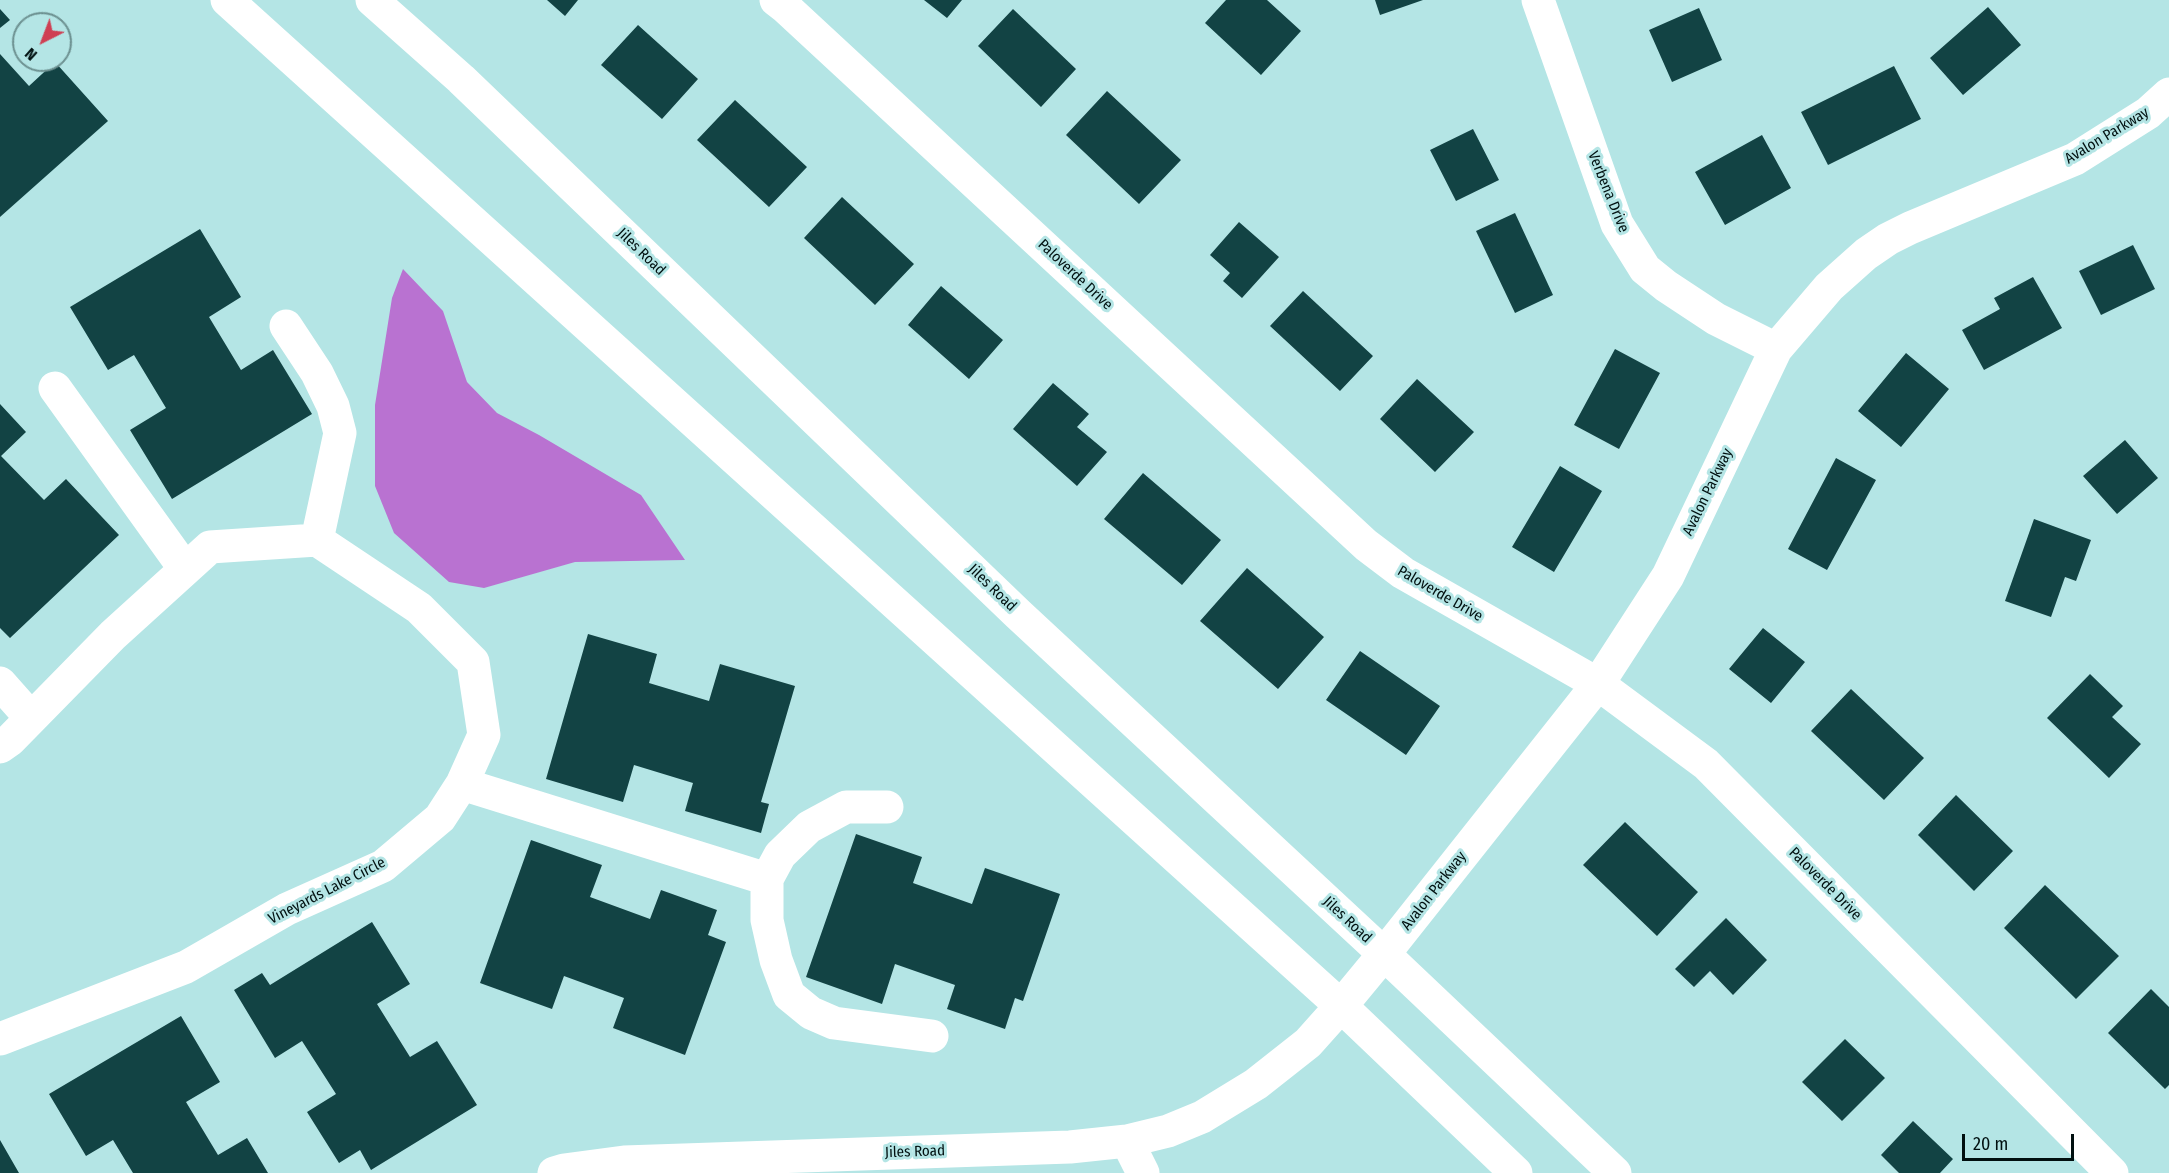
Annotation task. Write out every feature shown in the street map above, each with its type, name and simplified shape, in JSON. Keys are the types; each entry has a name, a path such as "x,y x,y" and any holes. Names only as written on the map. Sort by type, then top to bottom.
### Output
{"street":[{"path":"227,0 1341,1006 1516,1173"},
{"name":"Jiles Road","path":"372,0 461,79 1009,605 1384,954 1615,1173"},
{"name":"Paloverde Drive","path":"776,0 1366,545 1402,573 1598,684 1706,764 2112,1173"},
{"name":"Verbena Drive","path":"1538,0 1617,224 1645,269 1666,286 1716,319 1776,349"},
{"name":"Avalon Parkway","path":"1341,1006 1598,684 1668,576 1776,349 1829,287 1866,254 1888,239 2074,159 2148,113 2169,94"},
{"path":"0,747 112,635 210,547 317,540 340,433 333,406 317,374 286,326"},
{"path":"56,388 185,569"},
{"name":"Vineyards Lake Circle","path":"0,1039 186,967 287,909 383,866 440,818 462,784 484,735 473,662 419,608 317,540"},
{"path":"0,683 31,718"},
{"path":"462,784 767,879"},
{"path":"887,807 846,807 809,828 780,855 767,879 767,920 776,960 789,994 811,1013 834,1023 932,1036"},
{"name":"Jiles Road","path":"554,1173 624,1162 1070,1148 1127,1141 1168,1131 1202,1117 1256,1084 1308,1042 1341,1006"},
{"path":"1127,1141 1143,1173"}],"shaded area":[{"path":"403,269 443,311 467,382 497,413 641,495 685,560 575,562 484,588 449,582 394,533 375,486 375,405 392,298"}],"building":[{"path":"547,0 578,0 565,16"},
{"path":"924,0 962,0 947,18"},
{"path":"1226,0 1267,0 1301,31 1261,75 1205,23"},
{"path":"1375,0 1423,0 1380,15"},
{"path":"1988,7 2021,45 1963,95 1930,58"},
{"path":"1699,8 1722,60 1672,82 1649,30"},
{"path":"0,9 10,20 0,28"},
{"path":"1013,9 1076,69 1041,107 978,46"},
{"path":"638,25 698,79 662,119 601,65"},
{"path":"0,54 12,67 12,72 16,72 29,86 44,72 64,72 108,121 0,217"},
{"path":"1894,66 1921,119 1828,165 1801,112"},
{"path":"1107,91 1181,160 1139,204 1066,135"},
{"path":"735,100 807,167 769,207 697,140"},
{"path":"1473,129 1499,180 1456,201 1430,150"},
{"path":"1762,135 1791,188 1725,225 1695,172"},
{"path":"842,197 914,264 875,305 804,238"},
{"path":"1515,213 1553,295 1515,313 1476,231"},
{"path":"1239,222 1279,257 1242,298 1223,281 1230,273 1210,255"},
{"path":"200,229 241,297 209,317 241,370 273,350 312,414 172,499 130,430 166,408 134,355 108,370 70,307"},
{"path":"2133,245 2155,289 2101,315 2079,271"},
{"path":"2033,277 2062,328 1984,370 1962,330 2000,309 1994,298"},
{"path":"941,286 1003,340 969,379 908,325"},
{"path":"1303,291 1373,356 1340,391 1270,326"},
{"path":"1615,349 1660,373 1619,449 1574,425"},
{"path":"1906,353 1949,389 1901,447 1858,411"},
{"path":"1417,379 1474,432 1435,472 1380,419"},
{"path":"1053,383 1089,414 1077,427 1107,452 1077,486 1013,429"},
{"path":"0,404 26,432 1,456 44,500 66,479 119,535 10,638 0,628"},
{"path":"2125,440 2158,478 2117,514 2083,476"},
{"path":"1836,458 1876,480 1827,570 1788,549"},
{"path":"1560,466 1602,491 1554,572 1512,547"},
{"path":"1143,473 1221,540 1182,585 1104,519"},
{"path":"2034,519 2091,540 2076,581 2065,577 2051,617 2005,601"},
{"path":"1247,568 1324,637 1278,689 1200,621"},
{"path":"1763,628 1805,662 1771,703 1729,669"},
{"path":"588,634 657,654 649,683 709,701 720,664 795,686 761,802 769,804 761,833 685,811 693,783 634,765 623,802 546,779"},
{"path":"1360,651 1440,706 1406,755 1326,700"},
{"path":"2090,674 2123,706 2112,717 2141,744 2109,778 2047,718"},
{"path":"1851,689 1924,758 1884,800 1811,731"},
{"path":"1956,795 2013,851 1974,891 1918,835"},
{"path":"1625,822 1698,892 1657,936 1583,865"},
{"path":"856,834 922,857 913,883 972,904 985,868 1060,894 1023,1001 1015,998 1005,1029 947,1009 955,985 895,964 882,1004 806,977"},
{"path":"531,840 602,865 590,897 650,919 661,890 717,910 708,935 726,942 685,1055 613,1028 624,998 564,976 552,1009 480,983"},
{"path":"2045,885 2119,956 2076,999 2004,928"},
{"path":"1726,918 1767,960 1733,995 1710,971 1694,987 1675,969"},
{"path":"372,922 410,984 377,1004 410,1057 437,1041 477,1105 371,1170 360,1150 339,1163 307,1112 336,1094 302,1041 275,1058 234,990 262,973 270,985"},
{"path":"2151,989 2169,1007 2169,1085 2165,1089 2108,1033"},
{"path":"181,1016 220,1082 186,1102 218,1155 247,1138 268,1173 133,1173 113,1140 86,1156 49,1094"},
{"path":"1845,1039 1885,1078 1842,1121 1802,1082"},
{"path":"1913,1121 1953,1159 1940,1173 1899,1173 1881,1155"},
{"path":"0,1140 19,1173 0,1173"}]}
